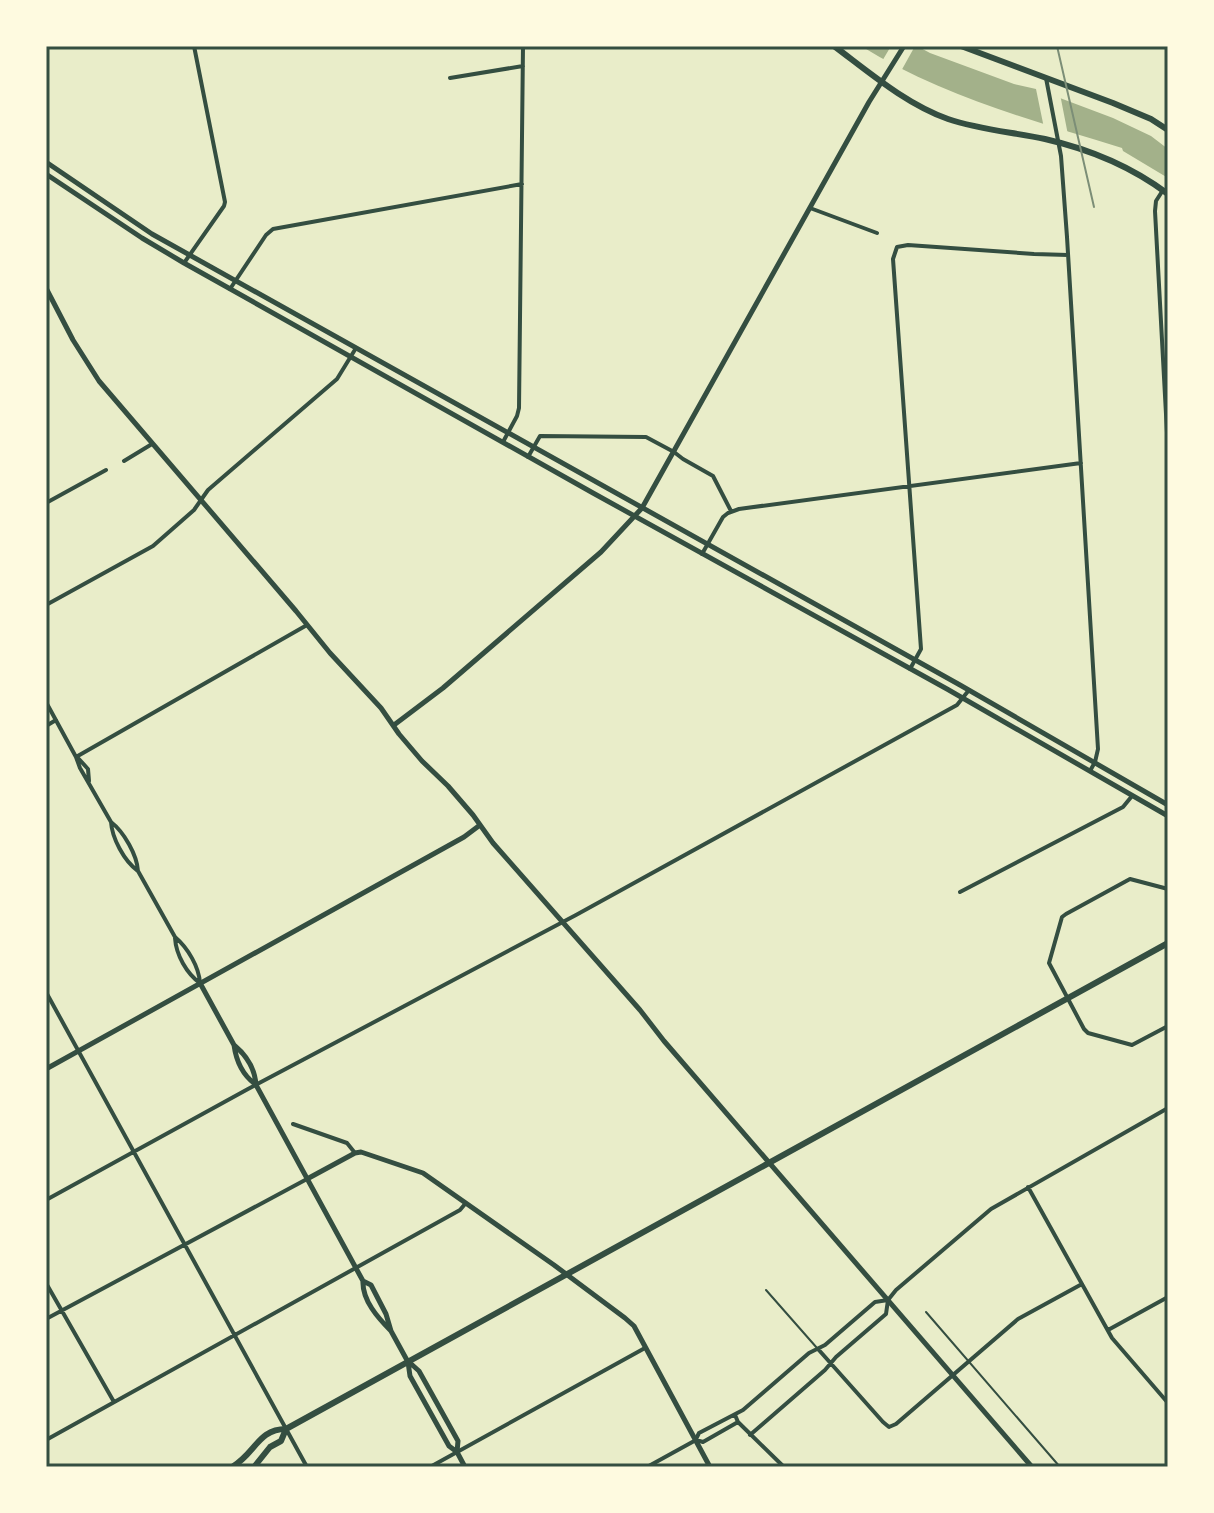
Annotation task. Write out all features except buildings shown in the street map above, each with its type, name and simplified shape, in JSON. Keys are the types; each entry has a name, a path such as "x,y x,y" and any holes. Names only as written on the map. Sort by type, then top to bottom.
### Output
{"main road":[{"path":"834,46 917,105 960,123 1059,143 1117,163 1165,192"},
{"path":"394,725 443,688 601,552 636,516 904,46"},
{"path":"961,46 1132,110 1168,130"},
{"path":"46,162 152,234 969,690 1168,805"},
{"path":"46,174 184,263 1168,816"},
{"path":"46,288 92,371 152,444 1032,1467"},
{"path":"722,564 727,555"},
{"path":"782,598 787,589"},
{"path":"834,626 839,618"},
{"path":"880,652 885,643"},
{"path":"1059,754 1064,745"},
{"path":"46,1069 464,837 480,825"},
{"path":"232,1467 246,1458 274,1429 286,1429 1167,943"},
{"path":"200,983 234,1045 243,1052 256,1085 363,1281 372,1287 408,1362 419,1371 457,1440 457,1452 465,1467"},
{"path":"307,1179 355,1153 367,1153 423,1173 567,1274 637,1330 710,1467"},
{"path":"254,1467 270,1447 281,1441 286,1429"}],"street":[{"path":"184,263 225,202 194,46"},
{"path":"503,442 519,408 523,46"},
{"path":"450,78 523,66"},
{"path":"1046,78 1063,172 1069,255 1098,749 1090,771"},
{"path":"230,289 267,233 276,228 522,184"},
{"path":"1165,192 1156,201 1155,211 1168,451"},
{"path":"810,208 877,233"},
{"path":"910,669 921,649 893,259 897,247 908,245 1069,255"},
{"path":"46,605 153,546 194,510 210,488 337,379 356,348"},
{"path":"528,457 540,436 646,437 714,478 731,511"},
{"path":"124,461 152,444"},
{"path":"702,554 721,520 731,511 739,509 1081,463"},
{"path":"46,503 106,470"},
{"path":"76,757 307,625"},
{"path":"46,1200 957,705 969,690"},
{"path":"46,702 76,757 86,765 89,781 111,822 118,827 129,846 138,871 175,937 183,944 199,973 200,983"},
{"path":"46,726 56,720"},
{"path":"960,892 1123,807 1132,796"},
{"path":"1168,889 1130,879 1065,914 1049,963 1087,1032 1135,1044 1168,1026"},
{"path":"175,937 175,948 191,977 200,983"},
{"path":"46,992 307,1467"},
{"path":"750,1435 886,1314 888,1300 900,1286 991,1209 1168,1108"},
{"path":"293,1124 347,1143 355,1153"},
{"path":"46,1319 307,1179"},
{"path":"1028,1187 1117,1344 1168,1403"},
{"path":"46,1440 460,1210 466,1203"},
{"path":"46,1283 114,1402"},
{"path":"818,1349 889,1427 1018,1319 1082,1284"},
{"path":"1108,1330 1168,1297"},
{"path":"647,1467 696,1440 699,1433 743,1410 875,1302 888,1300"},
{"path":"430,1467 646,1348"},
{"path":"735,1415 750,1435 784,1467"},
{"path":"696,1440 703,1442 738,1422"}],"lane":[{"path":"766,1290 818,1349"},
{"path":"926,1312 1060,1467"}],"shaded area":[{"path":"861,46 917,46 1113,118 1151,136 1168,149 1168,178 1122,148 955,93 891,64"}],"pier":[{"path":"891,46 915,46 900,73 881,63"},
{"path":"1036,89 1048,89 1060,94 1068,135 1044,128"}],"railway":[{"path":"1057,46 1094,207"}]}
